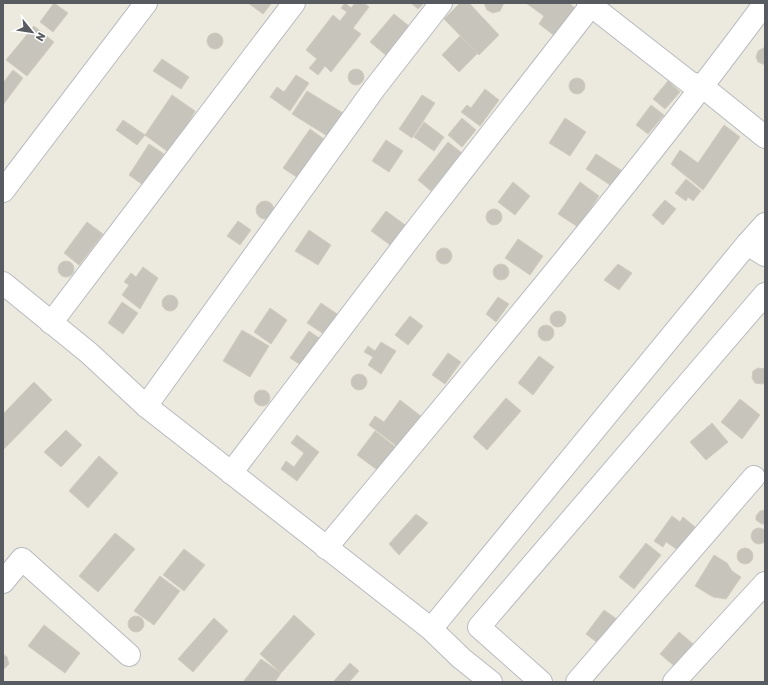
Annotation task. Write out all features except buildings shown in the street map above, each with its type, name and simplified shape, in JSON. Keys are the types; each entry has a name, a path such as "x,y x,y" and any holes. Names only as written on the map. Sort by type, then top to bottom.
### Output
{"street":[{"path":"3,191 146,3"},
{"path":"51,323 294,3"},
{"path":"146,406 374,89 441,3"},
{"path":"326,548 501,339 703,88 765,3"},
{"path":"230,473 408,239 591,4 689,82 703,88 765,137"},
{"path":"431,629 765,224"},
{"path":"747,244 765,255"},
{"path":"3,283 89,353 146,406 431,629 461,658 491,682"},
{"path":"541,682 479,627 765,294"},
{"path":"577,682 754,478"},
{"path":"3,582 22,559 129,655"},
{"path":"674,682 765,583"}]}
